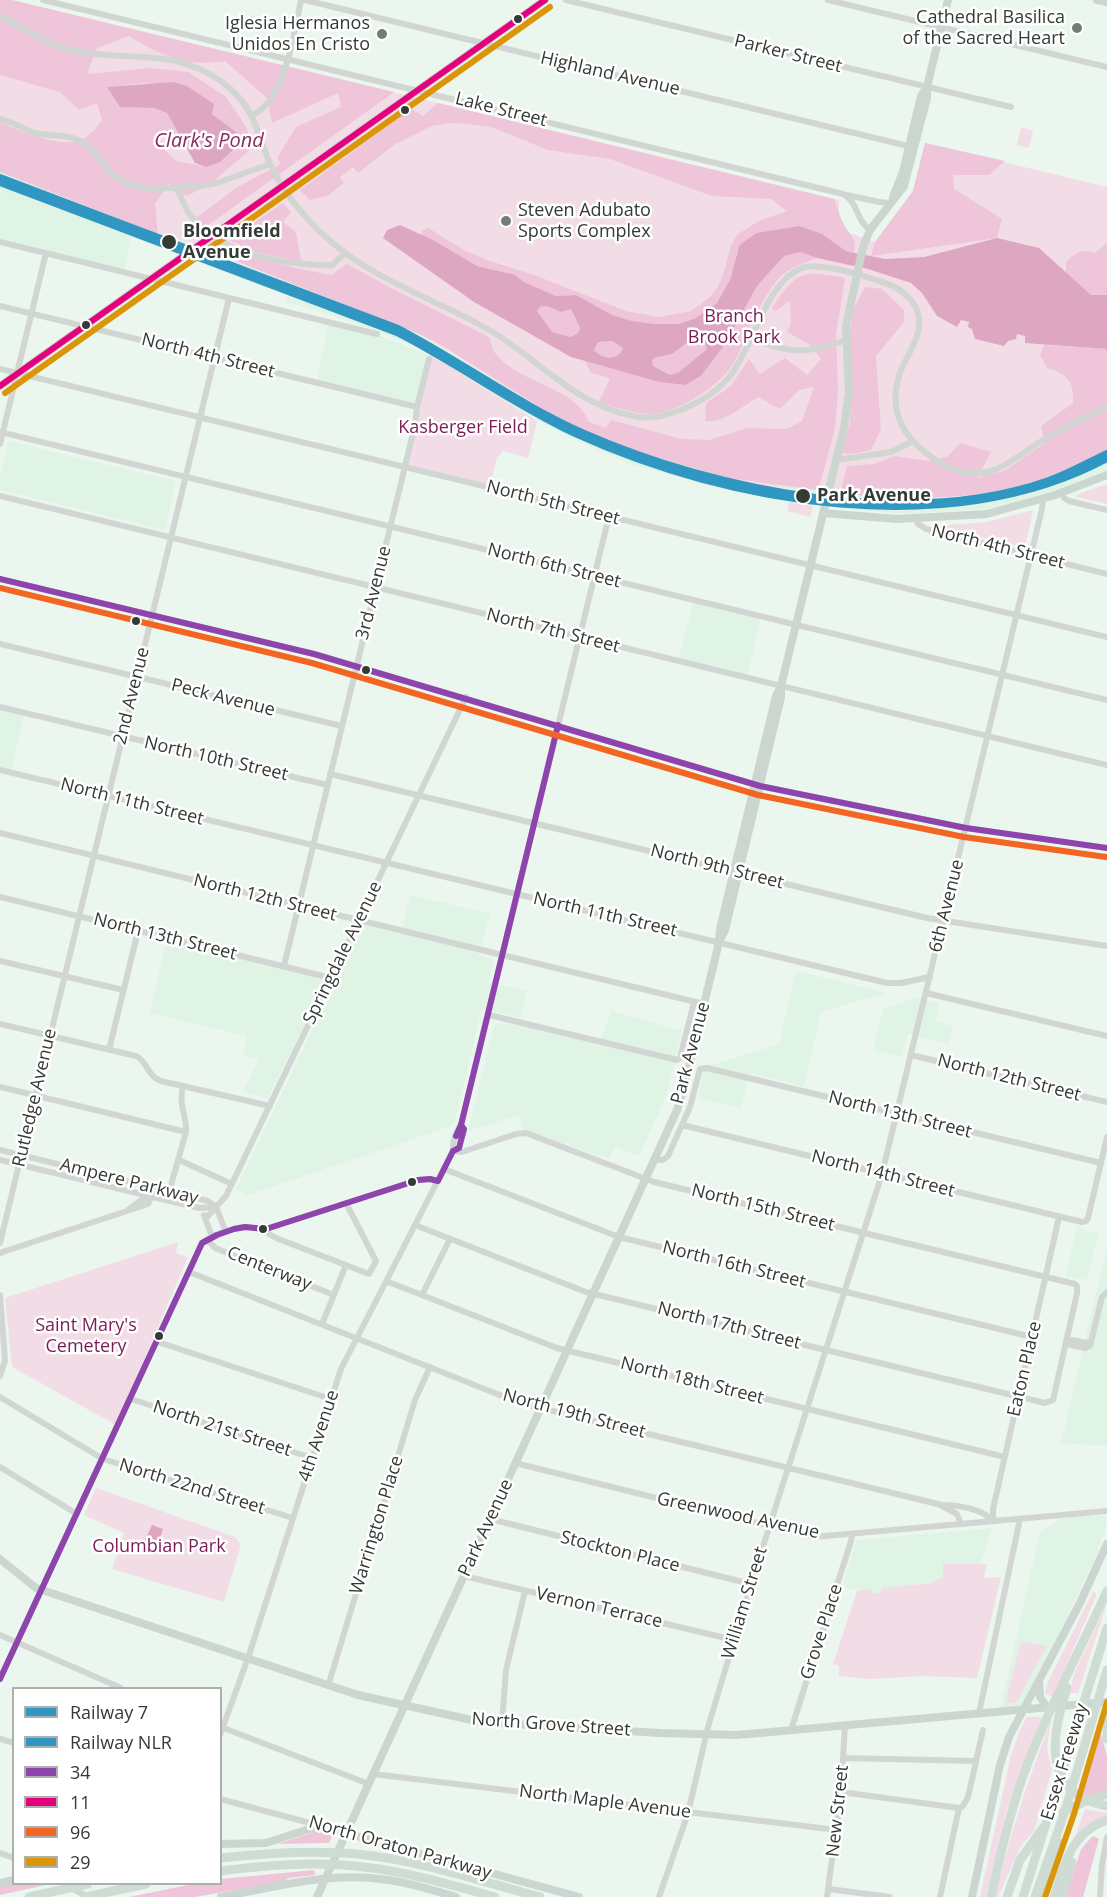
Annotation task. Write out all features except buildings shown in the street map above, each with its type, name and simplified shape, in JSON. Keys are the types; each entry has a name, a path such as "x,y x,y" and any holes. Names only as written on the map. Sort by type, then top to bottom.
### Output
{"highway":[{"path":"992,1897 1006,1832 1022,1778 1047,1718 1107,1591"},
{"name":"Essex Freeway","path":"1023,1897 1107,1628"},
{"path":"1083,1644 1061,1705 1055,1733 1054,1754 1060,1773 1069,1786 1086,1800 1107,1806"},
{"name":"Essex Freeway","path":"1035,1897 1070,1794 1107,1670"},
{"path":"1107,1717 1107,1739"},
{"path":"1044,1897 1060,1844 1070,1794"},
{"path":"1006,1896 1016,1867 1030,1844 1056,1817 1080,1803 1107,1794"},
{"path":"1054,1897 1072,1846 1091,1828 1107,1822"},
{"path":"1062,1897 1077,1850 1091,1833 1107,1822"},
{"path":"222,1858 293,1852 366,1855 430,1867 540,1897"},
{"path":"222,1871 294,1864 356,1866 412,1875 495,1897"},
{"path":"29,1897 83,1885"},
{"path":"87,1897 141,1885"}],"main road":[{"path":"0,386 545,0"},
{"name":"Park Avenue","path":"317,1897 678,1106 719,942 719,932 782,697 781,686 837,460 849,399 846,340 848,310 863,247 870,230 890,203 912,147 927,98 927,87 948,0"},
{"path":"1097,0 1107,2"},
{"path":"916,518 990,514 1107,475"},
{"name":"North 4th Street","path":"824,510 893,519 916,518"},
{"path":"972,1897 1002,1756 1009,1737 1080,1603 1107,1544"},
{"name":"North Grove Street","path":"0,1559 30,1584 41,1590 328,1686 404,1706 481,1722 660,1733 737,1735 1107,1702"},
{"path":"1040,1677 1040,1693 1047,1707"},
{"path":"222,1844 266,1843 309,1829 332,1828"},
{"name":"North Oraton Parkway","path":"332,1828 579,1897"},
{"name":"North Oraton Parkway","path":"221,1897 326,1877 380,1879 456,1897"}],"street":[{"name":"Lake Street","path":"43,0 843,194 890,203"},
{"path":"252,114 262,109 277,88 303,0"},
{"name":"Highland Avenue","path":"303,0 912,147"},
{"name":"Parker Street","path":"566,0 1011,107"},
{"path":"828,0 1107,67"},
{"path":"0,16 55,46 101,54 157,57 198,68 220,81 242,101 252,114 277,178 303,214 345,253 375,274 488,330 586,399 606,408 634,417 649,418 684,409 705,398 730,376 778,288 788,278 806,267 826,268 871,278 900,289 912,301 919,320 917,336 900,375 896,395 898,417 913,441 927,454 947,467 970,473 984,472 1009,462 1058,431 1107,407"},
{"path":"0,119 36,133 62,135 80,140 93,150 109,171 122,182 137,187 176,187 217,183 270,164"},
{"path":"176,187 188,212 209,238 250,253 296,263 332,265 345,253"},
{"path":"843,194 850,198 860,221 870,230"},
{"path":"0,242 377,334"},
{"path":"0,444 46,254"},
{"name":"2nd Avenue","path":"70,954 229,298"},
{"name":"North 4th Street","path":"0,306 417,407"},
{"path":"752,339 779,349 798,351 811,350 846,340"},
{"name":"3rd Avenue","path":"284,966 415,426 417,407 429,359"},
{"name":"North 5th Street","path":"0,369 1107,637"},
{"name":"North 6th Street","path":"1,433 1107,700"},
{"path":"837,460 891,452 913,441"},
{"path":"1061,492 1068,501 1107,510"},
{"name":"North 7th Street","path":"0,496 1107,765"},
{"name":"6th Avenue","path":"882,1174 1017,615 1043,498"},
{"name":"4th Avenue","path":"222,1730 248,1658 340,1369 453,1151 452,1147 461,1125 504,956 609,516"},
{"name":"North 4th Street","path":"916,518 919,526 926,529 1107,574"},
{"path":"0,579 357,665 757,785 966,828 1107,848"},
{"name":"Peck Avenue","path":"0,644 342,726"},
{"name":"Springdale Avenue","path":"206,1218 224,1199 232,1184 466,697"},
{"name":"North 10th Street","path":"0,707 327,785"},
{"name":"North 11th Street","path":"0,770 887,983 901,983 929,977"},
{"name":"North 9th Street","path":"330,774 943,921 1107,946"},
{"name":"North 12th Street","path":"0,833 704,1004"},
{"name":"North 13th Street","path":"0,897 331,978"},
{"path":"109,1050 138,931"},
{"name":"Rutledge Avenue","path":"0,1244 2,1223 19,1165 70,954"},
{"path":"0,961 123,990"},
{"path":"926,992 1107,1036"},
{"path":"489,1015 677,1060 680,1058 694,1002"},
{"path":"0,1024 139,1058 155,1079 270,1106"},
{"name":"North 12th Street","path":"911,1055 1107,1102"},
{"name":"North 13th Street","path":"700,1069 707,1068 1101,1163"},
{"name":"Park Avenue","path":"654,1160 660,1161 667,1158 691,1104 700,1069"},
{"path":"170,1192 186,1132 181,1104 183,1086"},
{"path":"0,1087 186,1132"},
{"name":"North 14th Street","path":"682,1125 1059,1217 1085,1221 1088,1218 1101,1163"},
{"name":"North 15th Street","path":"453,1151 460,1152 522,1133 645,1179 1073,1283 1077,1287 1066,1342"},
{"path":"1101,1163 1107,1137"},
{"name":"Ampere Parkway","path":"0,1150 208,1201 216,1207"},
{"name":"Ampere Parkway","path":"0,1160 199,1208 216,1207"},
{"path":"178,1160 232,1184"},
{"name":"North 16th Street","path":"444,1169 619,1237 1032,1336"},
{"name":"William Street","path":"660,1897 688,1813 706,1734 751,1584 882,1174"},
{"path":"0,1679 201,1246 209,1238 226,1232 245,1227 266,1229 418,1180 438,1181"},
{"path":"0,1253 148,1204 154,1187"},
{"path":"130,1192 133,1206"},
{"path":"126,1212 152,1196"},
{"path":"266,1229 274,1237 369,1274 376,1261 346,1203"},
{"path":"216,1207 226,1232"},
{"path":"199,1208 206,1218 209,1238"},
{"name":"Eaton Place","path":"993,1521 993,1509 1059,1217"},
{"name":"North 17th Street","path":"415,1225 593,1294 1045,1403 1050,1402 1053,1398 1066,1342"},
{"name":"Centerway","path":"209,1238 214,1248 334,1295"},
{"path":"422,1296 450,1239"},
{"path":"322,1324 346,1265"},
{"name":"North 19th Street","path":"189,1272 520,1403 938,1504 957,1506 982,1513 993,1521"},
{"name":"North 18th Street","path":"386,1281 567,1351 1005,1457"},
{"path":"1066,1342 1087,1343 1092,1340 1102,1297 1106,1293"},
{"path":"0,1295 5,1360 0,1376"},
{"path":"158,1342 331,1399"},
{"name":"Warrington Place","path":"328,1686 415,1400 430,1367"},
{"name":"North 22nd Street","path":"0,1397 103,1459 293,1518"},
{"name":"North 21st Street","path":"131,1399 312,1458"},
{"name":"Greenwood Avenue","path":"515,1463 814,1537 1107,1511"},
{"path":"0,1467 77,1514"},
{"name":"North 19th Street","path":"938,1504 957,1514 961,1524"},
{"name":"Stockton Place","path":"490,1519 751,1584"},
{"path":"979,1713 1020,1519"},
{"name":"Grove Place","path":"791,1730 852,1533"},
{"name":"Vernon Terrace","path":"464,1576 734,1640"},
{"path":"502,1723 506,1670 525,1591"},
{"path":"0,1635 116,1687"},
{"name":"New Street","path":"827,1897 842,1792 845,1725"},
{"path":"222,1730 369,1784"},
{"path":"940,1897 959,1808 968,1797 983,1730"},
{"path":"843,1758 976,1761"},
{"name":"North Maple Avenue","path":"373,1774 837,1830"},
{"path":"842,1792 959,1808"},
{"name":"North Oraton Parkway","path":"222,1800 332,1828"},
{"path":"1101,1897 1101,1869 1107,1837"},
{"path":"66,1885 87,1897"},
{"path":"829,1889 890,1897"}],"shaded area":[{"path":"0,0 12,0 394,92 203,229 196,218 236,188 281,164 277,158 296,127 341,107 338,93 272,123 267,98 225,61 186,61 163,54 129,36 97,48 87,74 151,68 188,72 225,96 247,128 251,149 210,184 187,196 168,184 155,204 158,234 0,172 0,122 45,139 73,142 86,137 102,120 97,103 79,110 60,92 0,75","holes":["143,83 187,86 199,95 212,114 236,133 207,167 176,161 153,139 159,133 178,134 167,113 154,108 120,107 108,87"]},
{"path":"438,103 834,199 843,224 855,243 854,252 846,251 822,234 737,251 731,278 717,303 696,318 679,324 655,324 612,315 576,295 556,296 524,282 515,275 477,266 421,235 422,231 428,228 464,250 490,261 534,275 626,311 659,317 691,311 710,297 718,287 731,245 738,234 759,221 787,211 771,199 712,196 610,159 548,150 491,127 451,123 432,126 395,144 358,173 353,167 340,177 344,183 327,196 310,200 300,190 411,109 423,116"},
{"path":"925,143 1005,161 989,175 953,175 954,189 1002,219 997,238 871,256 875,242 913,191"},
{"path":"0,172 380,317 443,346 561,420 619,446 689,469 816,490 816,493 877,497 969,497 998,492 1051,478 1107,452 1107,470 1052,491 996,508 906,514 836,508 837,506 813,502 813,505 705,485 633,465 571,438 506,402 470,377 418,347 355,323 287,302 287,295 131,237 124,272 0,241"},
{"path":"283,203 291,212 283,222 296,232 301,261 256,252 229,240"},
{"path":"1107,243 1107,295 1091,295 1066,273 1066,262 1079,252 1095,253"},
{"path":"213,252 237,252 331,275 347,264 489,337 495,352 506,364 572,400 589,422 606,428 611,420 682,439 709,440 747,428 787,429 802,421 814,387 799,390 780,409 758,397 733,414 719,420 705,421 706,403 731,386 749,359 760,374 785,358 807,375 821,359 810,345 787,332 791,323 790,301 775,311 772,308 788,286 802,276 819,274 845,278 836,334 838,391 834,433 818,490 728,478 619,446 561,420 443,346 417,333"},
{"path":"802,252 817,258 792,268 780,277 760,307 735,361 720,380 709,389 684,404 659,413 648,414 623,410 599,402 610,378 591,373 585,361 659,382 685,385 701,376 726,343 757,286 784,256"},
{"path":"865,287 882,289 904,310 904,322 876,356 881,429 871,450 852,454 841,453 850,423 848,345 853,310"},
{"path":"547,306 561,312 571,308 580,328 578,333 571,337 552,332 537,311 540,307"},
{"path":"329,322 383,337 428,355 415,406 317,380"},
{"path":"692,338 702,341 707,349 679,372 670,375 653,366 654,358 672,354"},
{"path":"612,341 623,348 614,357 602,356 594,350 598,342"},
{"path":"1044,345 1107,349 1107,452 1077,468 1012,489 944,497 874,497 840,494 847,466 874,464 895,456 928,461 947,457 960,443 991,452 977,478 1004,471 1045,443 1041,426 1073,403 1073,395 1068,380 1060,373 1047,368 1040,355"},
{"path":"9,441 176,481 165,530 0,490 0,477"},
{"path":"694,601 761,617 747,677 678,660"},
{"path":"0,708 24,714 11,771 0,769"},
{"path":"410,895 490,914 479,956 494,960 488,982 527,991 520,1017 482,1009 454,1125 247,1195 236,1189 363,924 401,933"},
{"path":"167,939 328,979 268,1098 243,1092 259,1060 243,1055 247,1036 150,1013"},
{"path":"796,971 886,993 821,1012 804,1086 749,1073 741,1108 697,1098 705,1067 779,1044"},
{"path":"915,998 940,1003 935,1022 953,1026 949,1044 908,1034 902,1057 873,1050 883,1009"},
{"path":"611,1011 682,1031 667,1094 639,1156 615,1147 609,1159 523,1130 519,1115 468,1131 495,1023 520,1025 601,1040"},
{"path":"1077,1227 1098,1234 1087,1280 1066,1276"},
{"path":"1107,1248 1107,1446 1061,1443"},
{"path":"1053,1516 1105,1516 1106,1526 1094,1561 1023,1709 1000,1710 1040,1533 1061,1519"},
{"path":"992,1528 980,1564 943,1564 943,1577 931,1583 882,1588 880,1592 874,1594 870,1589 857,1591 842,1586 857,1540"},
{"path":"1099,1726 1107,1756 1107,1792 1087,1796 1083,1794"},
{"path":"323,1829 333,1834 329,1843 278,1844"},
{"path":"1093,1836 1099,1839 1083,1897 1066,1897 1081,1849"},
{"path":"314,1870 315,1875 195,1897 129,1897 188,1885 222,1885 222,1879"},
{"path":"12,1884 45,1885 0,1895 0,1886"}],"green space":[{"name":"Branch Brook Park","path":"0,0 12,0 839,200 839,215 849,233 875,242 913,191 925,143 1107,187 1107,452 1074,470 1039,482 1003,491 966,496 928,497 853,494 742,482 688,470 644,456 579,429 542,409 417,333 177,238 158,234 0,172"},
{"path":"1021,127 1033,131 1029,148 1017,145"},
{"name":"Kasberger Field","path":"430,354 537,421 528,458 503,451 497,458 490,487 407,465"},
{"path":"1107,484 1107,504 1076,497 1076,495"},
{"path":"789,502 813,506 810,517 787,511"},
{"path":"1033,510 1026,543 1022,547 934,526 986,522"},
{"name":"Saint Mary's Cemetery","path":"178,1242 176,1253 188,1257 116,1425 12,1367 5,1298"},
{"name":"Columbian Park","path":"96,1488 235,1537 240,1548 224,1602 112,1569 124,1533 84,1515"},
{"path":"943,1564 987,1564 984,1578 1001,1577 977,1678 923,1676 869,1679 839,1676 839,1666 833,1664 857,1591 870,1589 874,1594 880,1592 882,1588 931,1583 943,1577"},
{"path":"1094,1590 1096,1596 1053,1697 1045,1693 1048,1682"},
{"path":"1107,1603 1078,1693 1070,1693 1074,1674"},
{"path":"1021,1642 1047,1646 1016,1703 1005,1703"},
{"path":"1027,1717 1042,1717 1006,1812 986,1897 980,1897 1011,1755"},
{"path":"1051,1720 1047,1748 1052,1770 1034,1831 1021,1846 998,1897 995,1897 1020,1807"},
{"path":"1085,1809 1107,1813 1107,1818 1096,1821 1075,1836"}],"water":[{"name":"Clark's Pond","path":"173,82 187,86 214,104 212,114 237,133 234,149 220,162 206,167 195,163 167,113 154,108 120,107 107,87"},
{"path":"400,225 433,240 477,266 515,275 524,282 556,296 576,295 612,315 655,324 679,324 696,318 717,303 731,278 739,246 757,233 799,226 822,234 846,251 885,259 924,257 997,238 1039,248 1091,295 1107,295 1107,349 1025,343 1025,336 1017,334 1016,339 1008,341 1004,346 975,339 972,329 968,327 969,322 961,320 957,327 937,316 922,293 911,283 868,269 817,258 801,252 784,256 757,286 726,343 701,376 685,385 659,382 571,357 474,302 383,238 387,230","holes":["547,306 561,312 571,309 580,328 578,333 571,337 552,332 537,311 540,307","693,338 704,342 707,349 679,372 670,375 653,366 654,358 672,354","612,341 623,348 618,355 610,358 594,350 598,342"]},
{"path":"152,1525 163,1529 157,1546 144,1542"}],"rail line":[{"name":"7","path":"0,178 398,329 560,423 636,455 693,473 814,498 876,503 936,502 995,495 1049,481 1107,454"},
{"name":"NLR","path":"0,182 397,332 552,422 636,458 702,479 770,494 841,504 911,506 980,500 1046,484 1107,458"}],"transit line":[{"name":"11","path":"0,386 545,0"},
{"name":"29","path":"5,393 550,7"},
{"name":"34","path":"0,579 314,654 760,786 966,828 1107,848"},
{"name":"96","path":"0,588 312,663 758,795 964,837 1106,857"},
{"name":"34","path":"456,1136 461,1125 558,725"},
{"name":"34","path":"0,1679 202,1243 234,1229 245,1227 266,1229 418,1180 438,1181 453,1151 459,1148 464,1129 461,1125"},
{"name":"29","path":"1045,1897 1074,1814 1107,1702"}],"place":[{"name":"Cathedral Basilica of the Sacred Heart","path":"1077,28"},
{"name":"Iglesia Hermanos Unidos En Cristo","path":"382,34"},
{"name":"Steven Adubato Sports Complex","path":"506,221"},
{"name":"Bloomfield Avenue","path":"169,242"},
{"name":"Park Avenue","path":"803,496"}]}
